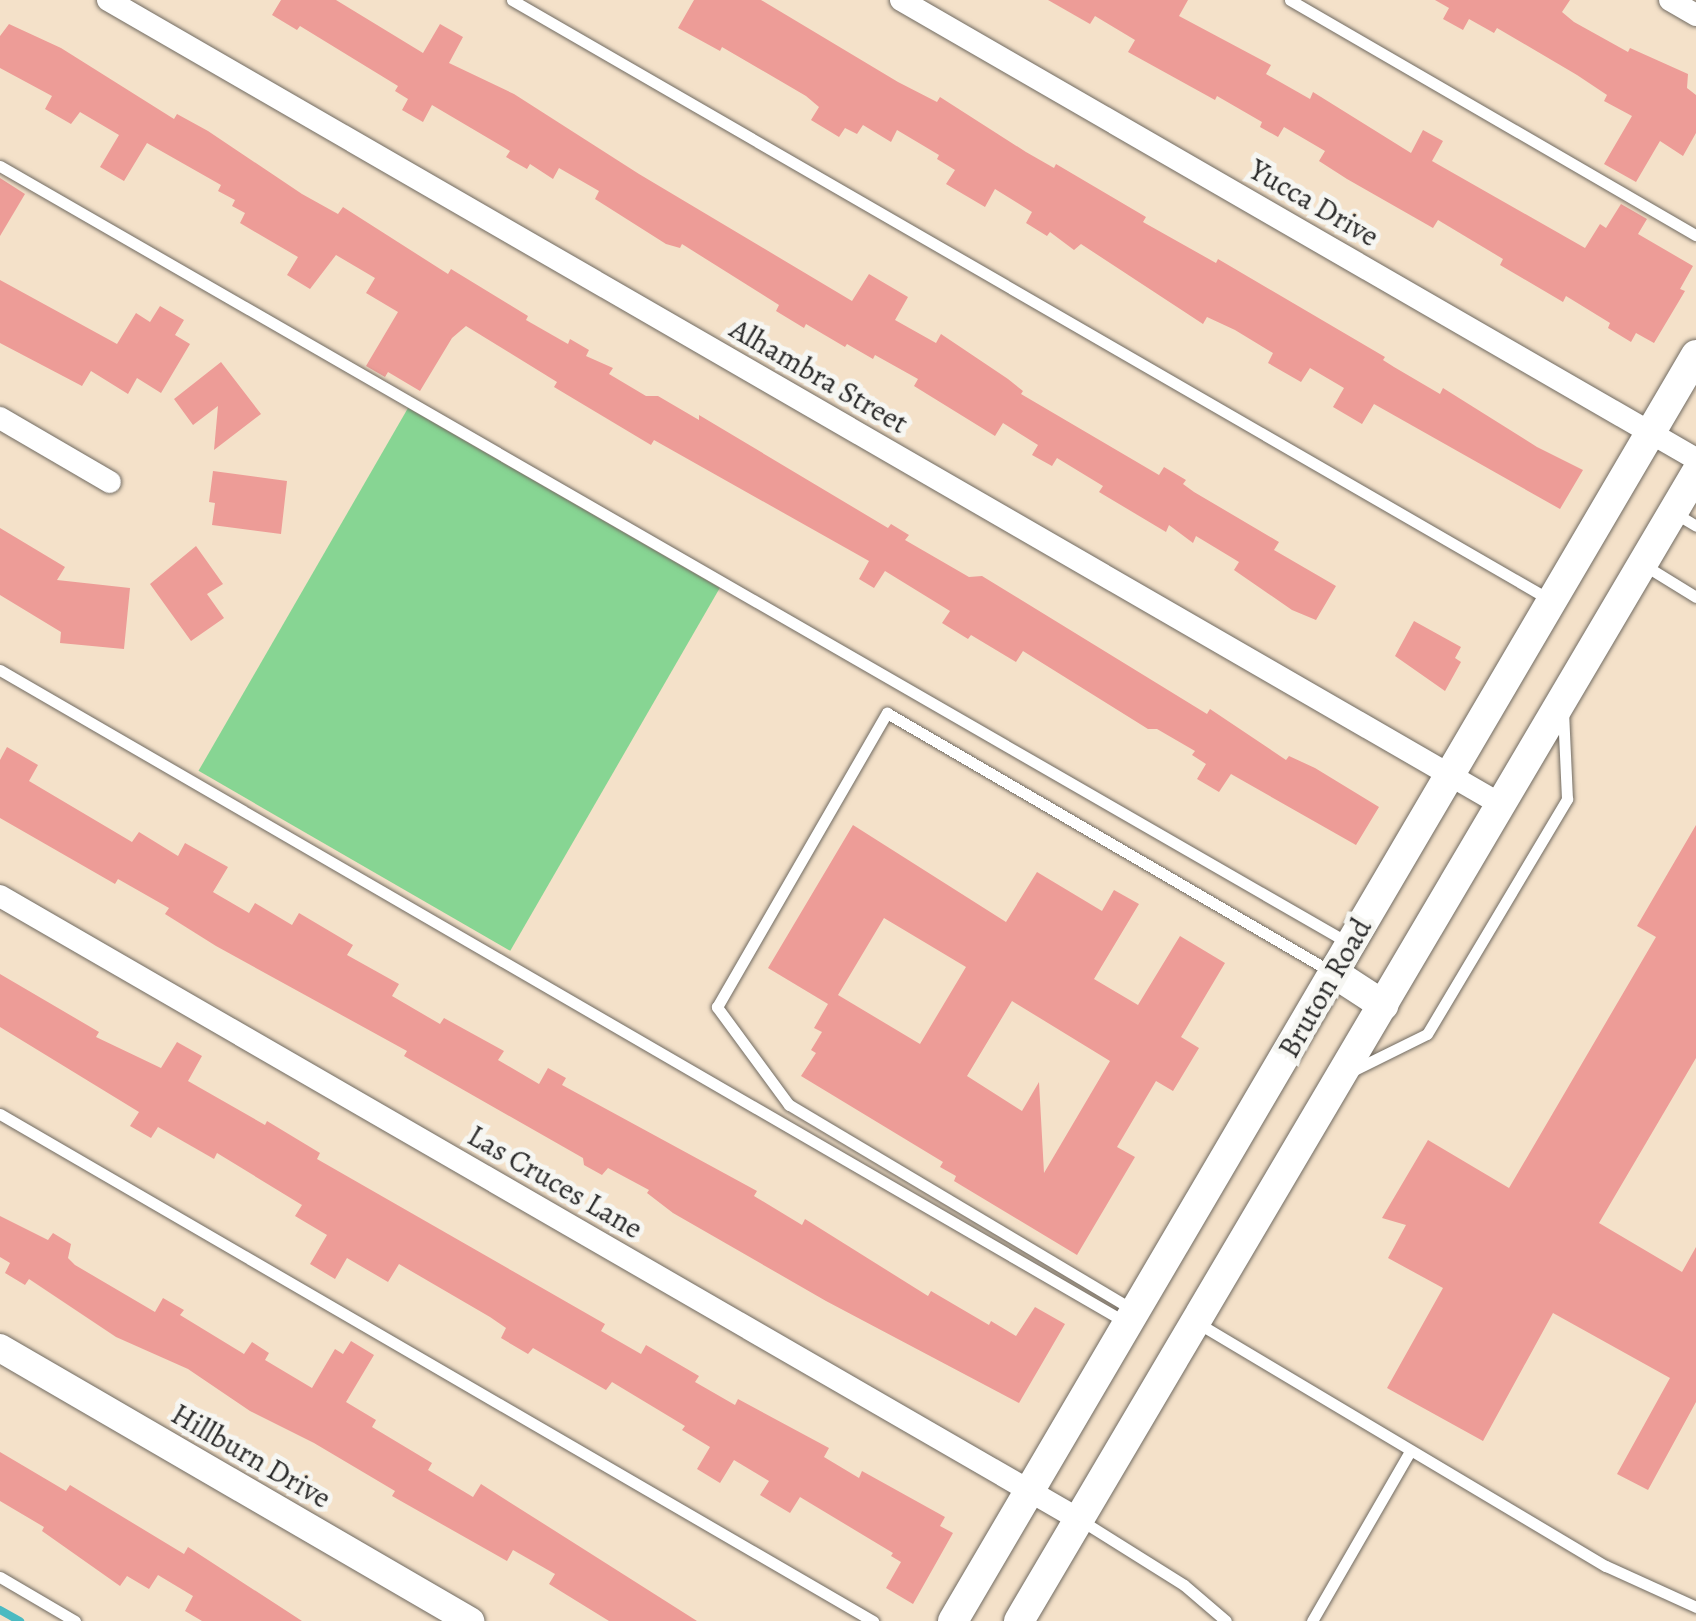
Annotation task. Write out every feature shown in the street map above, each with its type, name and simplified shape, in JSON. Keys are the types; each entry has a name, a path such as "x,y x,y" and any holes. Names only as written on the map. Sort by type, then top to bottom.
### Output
{"main road":[{"name":"Bruton Road","path":"953,1621 1696,355"},
{"name":"Bruton Road","path":"1019,1621 1643,564 1684,519 1696,473"},
{"path":"1334,973 1383,1004"}],"street":[{"name":"Alhambra Street","path":"108,0 1500,804"},
{"name":"Yucca Drive","path":"901,0 1696,459"},
{"path":"1670,0 1696,15"},
{"path":"0,418 110,482"},
{"name":"Las Cruces Lane","path":"0,896 1080,1520"},
{"name":"Hillburn Drive","path":"0,1348 470,1621"}],"lane":[{"path":"512,0 1552,601"},
{"path":"1290,0 1696,234"},
{"path":"0,166 1350,944"},
{"path":"1643,564 1696,597"},
{"path":"0,670 1132,1318"},
{"path":"1341,1076 1427,1034 1567,799 1563,699"},
{"path":"1132,1318 789,1105 717,1007 887,713 1334,973"},
{"path":"0,1114 873,1621"},
{"path":"1196,1322 1606,1566 1696,1606"},
{"path":"1312,1621 1410,1450"},
{"path":"1080,1520 1184,1585 1226,1621"},
{"path":"0,1577 75,1621"}],"green space":[{"path":"408,408 720,588 510,951 199,771"}],"building":[{"path":"281,0 336,0 423,53 440,24 463,37 449,63 514,94 852,301 869,274 908,297 895,320 936,343 941,334 1008,379 1023,391 1021,394 1159,475 1164,467 1186,480 1183,484 1194,492 1279,542 1274,550 1336,586 1316,620 1292,610 1234,570 1239,562 1196,536 1193,543 1169,525 1166,532 1099,492 1103,486 1057,458 1052,466 1032,455 1038,445 1003,423 995,436 914,386 918,379 875,355 873,359 847,344 845,347 806,324 804,328 776,311 779,305 682,244 680,248 666,244 595,199 599,191 559,168 553,179 530,164 527,169 506,157 510,151 432,105 423,122 402,110 408,99 395,91 398,86 300,26 297,30 272,15"},
{"path":"694,0 761,0 898,82 937,102 940,97 1026,152 1054,168 1056,164 1146,217 1143,222 1216,263 1218,259 1385,357 1383,360 1440,394 1443,388 1537,447 1583,470 1560,509 1374,404 1362,424 1333,407 1344,388 1310,368 1301,382 1268,363 1273,353 1235,330 1207,317 1203,324 1081,244 1074,250 1050,232 1047,236 1026,223 1032,212 995,189 985,207 946,184 955,170 937,159 939,155 897,130 891,142 863,125 857,134 845,128 839,137 811,120 819,107 806,96 722,47 720,51 678,28"},
{"path":"1048,0 1188,0 1179,16 1271,65 1266,74 1310,99 1313,92 1411,153 1423,130 1443,141 1432,161 1585,248 1600,224 1606,228 1621,204 1647,219 1638,234 1693,266 1680,289 1685,291 1654,343 1636,333 1631,342 1608,328 1610,323 1566,296 1563,302 1500,265 1503,259 1438,220 1433,228 1347,179 1319,161 1325,151 1284,127 1278,137 1260,127 1262,122 1217,96 1215,100 1128,52 1135,40 1095,16 1090,24"},
{"path":"1435,0 1570,0 1562,12 1574,22 1628,52 1630,48 1688,74 1687,88 1696,95 1696,133 1683,156 1660,141 1636,182 1604,164 1632,116 1604,101 1607,95 1577,75 1497,28 1494,33 1469,19 1463,30 1443,19 1449,8"},
{"path":"9,24 61,48 174,119 177,114 208,131 338,214 343,207 448,274 451,269 528,316 526,320 568,344 570,339 589,350 586,356 613,368 609,374 646,396 658,396 699,420 699,415 888,528 891,524 909,535 905,540 969,577 982,576 1207,714 1210,709 1286,760 1289,756 1315,768 1379,807 1356,845 1231,774 1219,792 1197,779 1206,764 1192,755 1195,751 1157,729 1148,729 1023,651 1016,662 971,635 968,639 942,623 950,611 885,571 874,588 859,579 869,561 654,440 651,445 554,387 557,382 466,326 452,338 420,391 388,372 385,377 366,366 398,312 366,293 375,278 336,255 310,289 287,275 298,257 240,223 245,213 232,206 235,200 218,191 221,185 147,143 124,181 100,167 119,135 80,112 71,124 45,109 52,96 0,68 0,36"},
{"path":"0,178 25,194 0,236"},
{"path":"0,280 117,344 136,313 150,322 160,306 184,320 175,335 190,344 161,393 137,378 128,394 91,371 82,386 0,343"},
{"path":"221,362 261,414 214,450 218,406 193,425 174,399"},
{"path":"213,471 287,481 281,534 212,525 215,503 209,502"},
{"path":"0,528 65,567 57,580 130,588 124,649 60,643 61,632 0,595"},
{"path":"196,546 223,584 207,594 224,618 191,641 150,584"},
{"path":"1414,621 1461,647 1455,658 1461,662 1445,691 1395,656"},
{"path":"7,747 38,765 29,781 132,842 139,832 178,856 185,843 228,867 213,892 249,913 255,903 292,925 299,913 353,945 347,955 399,984 392,996 440,1024 444,1018 504,1051 498,1060 539,1084 548,1068 566,1078 562,1085 757,1191 754,1196 802,1225 805,1219 928,1296 931,1291 989,1325 991,1321 1016,1336 1035,1307 1065,1324 1019,1403 826,1301 673,1213 647,1193 649,1190 608,1168 602,1175 584,1165 583,1158 404,1056 407,1051 216,946 165,914 169,908 118,879 115,884 0,818 0,760"},
{"path":"853,825 1006,922 1037,872 1102,911 1114,890 1139,904 1094,979 1138,1005 1180,936 1225,963 1181,1037 1199,1048 1173,1091 1156,1081 1117,1147 1135,1157 1077,1255 954,1181 956,1176 940,1167 943,1162 801,1076 816,1053 811,1050 822,1032 814,1028 828,1004 768,968","holes":["884,918 966,967 920,1044 838,995","1012,1001 1110,1061 1044,1173 1039,1082 1022,1111 967,1076"]},
{"path":"1696,825 1696,1058 1599,1223 1682,1272 1696,1247 1696,1402 1648,1490 1617,1474 1670,1378 1553,1313 1483,1441 1387,1388 1443,1288 1388,1258 1406,1225 1382,1218 1428,1140 1509,1188 1656,937 1637,926"},
{"path":"0,974 99,1032 96,1037 161,1068 177,1042 202,1056 188,1081 265,1125 267,1121 320,1153 317,1159 605,1324 601,1331 641,1354 646,1345 699,1376 695,1382 735,1405 738,1399 829,1448 824,1457 859,1478 862,1471 945,1517 940,1526 953,1533 913,1604 886,1588 901,1562 891,1556 893,1553 800,1497 790,1513 760,1495 769,1481 734,1460 720,1483 697,1469 710,1447 682,1430 685,1426 612,1382 606,1390 533,1348 528,1354 501,1338 506,1328 399,1264 388,1282 347,1258 335,1279 310,1264 327,1235 295,1216 302,1205 217,1153 214,1159 158,1127 151,1138 130,1126 139,1112 0,1027"},
{"path":"0,1216 48,1240 53,1233 71,1244 68,1258 75,1265 155,1312 163,1298 184,1310 180,1315 244,1354 252,1342 269,1353 265,1360 312,1388 335,1349 343,1354 351,1341 374,1355 346,1402 376,1420 372,1427 432,1463 428,1470 473,1497 481,1484 697,1621 609,1621 549,1584 555,1574 513,1550 507,1561 392,1496 395,1491 314,1443 250,1411 188,1369 116,1337 29,1279 25,1285 5,1273 10,1263 0,1257"},
{"path":"0,1452 66,1491 70,1485 184,1554 188,1547 302,1621 202,1621 185,1611 193,1596 158,1575 149,1589 127,1576 120,1586 42,1531 44,1527 0,1501"}],"waterway":[{"path":"0,1610 20,1621"}]}
